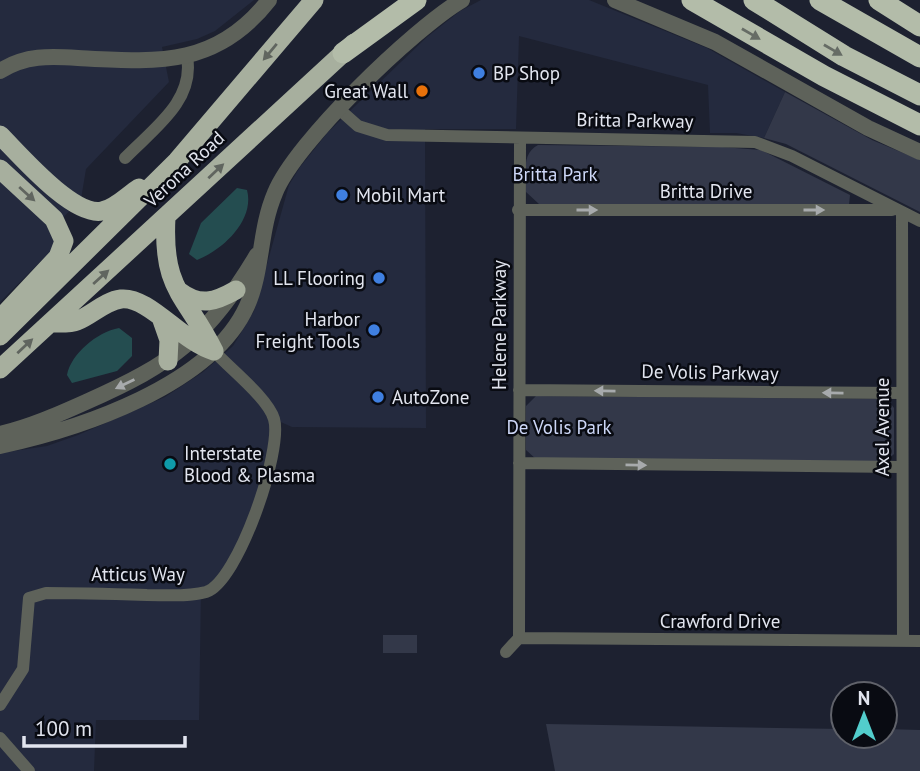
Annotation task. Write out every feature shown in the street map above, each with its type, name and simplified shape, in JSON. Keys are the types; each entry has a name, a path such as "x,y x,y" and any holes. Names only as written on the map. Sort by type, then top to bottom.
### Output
{"highway":[{"name":"Verona Road","path":"0,336 177,161 314,0"},
{"name":"Verona Road","path":"0,369 343,53 396,0"},
{"path":"343,53 416,0"},
{"path":"692,0 824,76 920,125"},
{"path":"754,0 844,56 920,95"},
{"path":"820,0 920,57"},
{"path":"878,0 920,26"},
{"path":"0,135 71,201 82,209 95,212 106,211 177,161"},
{"path":"0,169 54,219 64,241 58,257 0,319"},
{"path":"166,217 164,249 173,285 197,336"},
{"path":"173,285 195,302 207,303 241,283"},
{"path":"50,323 75,322 120,299 136,300 162,320 197,336 214,351"},
{"path":"162,320 169,340 168,361"}],"street":[{"path":"0,71 17,61 49,56 133,61 187,57 235,34 269,0"},
{"path":"0,446 60,431 94,418 162,387 214,351 233,331 246,309 257,279 258,253 274,194 292,161 394,56 462,0"},
{"path":"615,0 715,42 868,128 920,152"},
{"path":"125,158 182,97 189,78 187,57"},
{"name":"Britta Parkway","path":"340,110 358,126 387,135 755,142 792,156 920,221"},
{"name":"Helene Parkway","path":"519,638 520,138"},
{"name":"Britta Drive","path":"518,210 898,212"},
{"name":"Axel Avenue","path":"898,212 902,641"},
{"path":"0,434 52,417 168,361 197,336 241,283 258,253"},
{"path":"214,351 220,330 239,300 241,283"},
{"name":"Atticus Way","path":"0,705 23,669 29,598 46,593 179,595 206,592 219,585 233,566 264,482 275,429 268,408 214,351"},
{"name":"De Volis Parkway","path":"519,390 901,393"},
{"path":"519,463 900,467"},
{"path":"506,652 519,638"},
{"name":"Crawford Drive","path":"519,638 920,641"},
{"path":"0,738 29,771"}],"shaded area":[{"path":"0,0 254,0 215,31 197,39 162,47 169,82 86,169 81,199 55,226 56,246 0,302"},
{"path":"481,0 589,0 707,48 785,92 764,138 736,133 710,133 708,85 519,36 516,129 425,129 426,428 292,427 274,419 275,439 233,566 201,590 199,720 96,720 94,771 0,771 0,453 47,446 165,397 203,372 233,346 254,311 289,185 300,167 328,132 427,37 460,11"},
{"path":"237,188 247,190 248,201 242,223 217,249 197,260 189,254 201,223"},
{"path":"119,328 132,338 132,356 117,371 72,383 67,375 79,352 102,334"}],"green space":[{"path":"785,92 872,140 920,160 920,212 786,144 764,138"},
{"name":"Britta Park","path":"538,145 722,147 761,150 850,195 849,205 539,204 526,192 525,172 529,154"},
{"name":"De Volis Park","path":"536,396 887,399 894,408 894,454 885,462 536,459 526,450 526,406"},
{"path":"383,635 417,635 417,653 383,653"},
{"path":"546,724 829,729 829,750 899,750 899,729 920,730 920,771 555,771"}],"place":[{"name":"BP Shop","path":"479,73"},
{"name":"Great Wall","path":"422,91"},
{"name":"Mobil Mart","path":"342,195"},
{"name":"LL Flooring","path":"379,278"},
{"name":"Harbor Freight Tools","path":"374,330"},
{"name":"AutoZone","path":"378,397"},
{"name":"Interstate Blood & Plasma","path":"170,464"}]}
